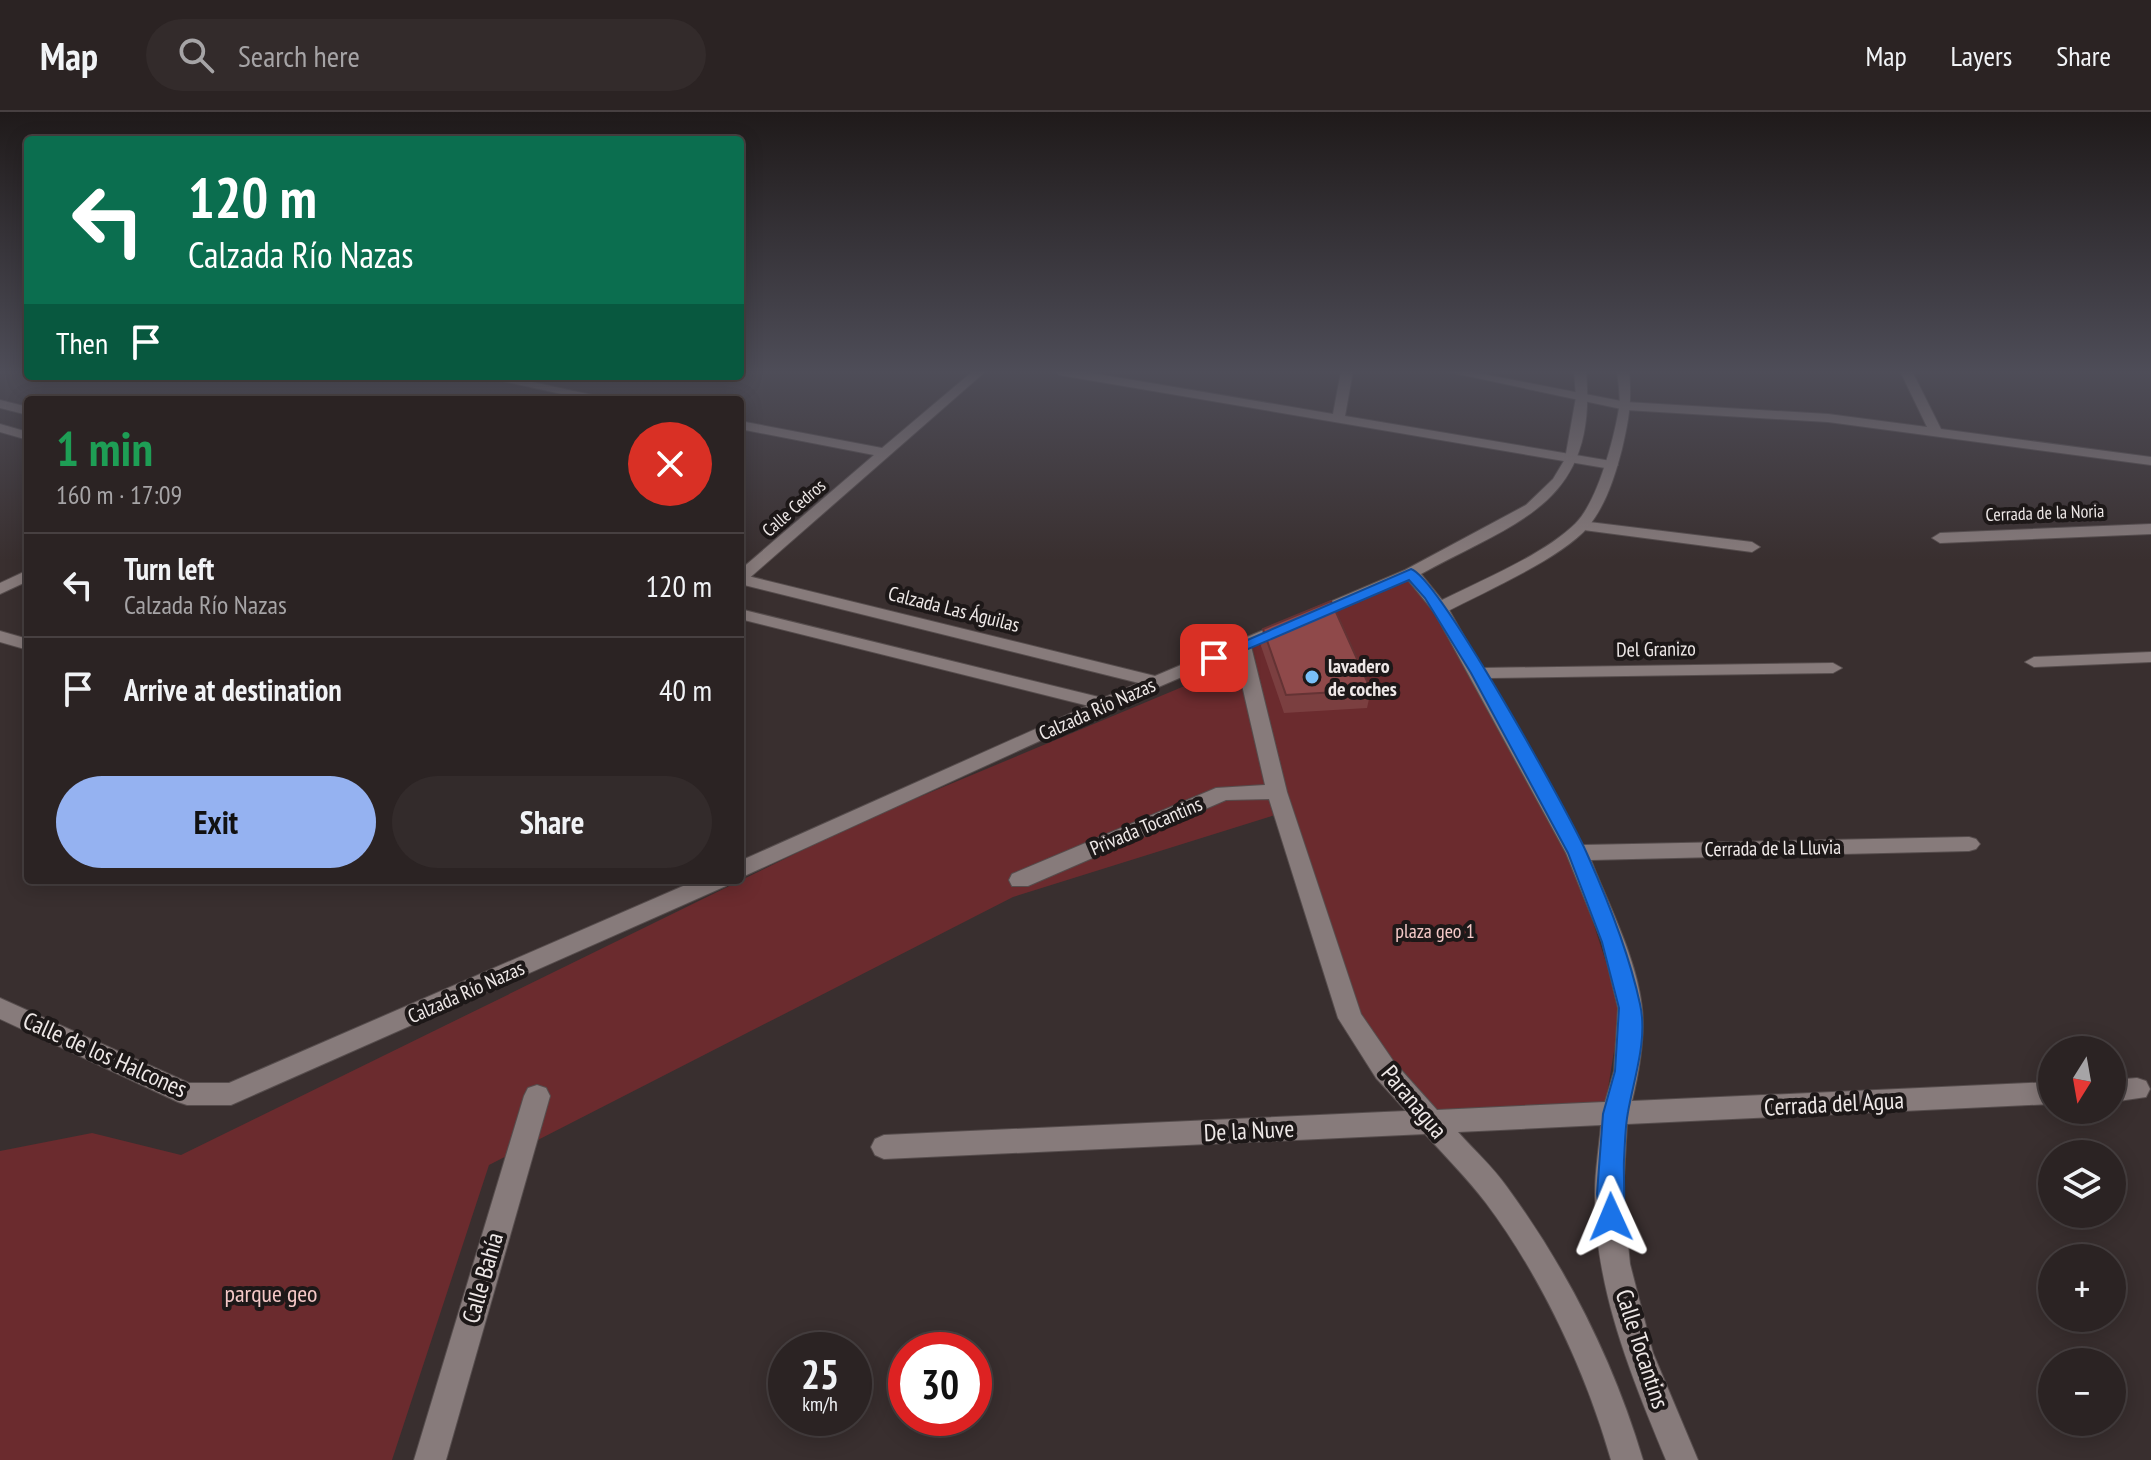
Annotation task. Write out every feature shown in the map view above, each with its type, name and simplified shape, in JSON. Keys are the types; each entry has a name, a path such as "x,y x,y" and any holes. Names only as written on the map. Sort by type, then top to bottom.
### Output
{"street":[{"path":"786,434 884,453"},
{"name":"Calle Cedros","path":"744,575 906,434"},
{"path":"1421,434 1611,465"},
{"name":"Calzada Río Nazas","path":"744,868 1105,704 1411,573 1531,508 1559,481 1572,459 1576,434"},
{"path":"1440,608 1535,559 1581,526 1597,502 1619,434"},
{"path":"1963,434 2151,461"},
{"path":"2127,457 2151,476"},
{"path":"1581,526 1752,547"},
{"name":"Cerrada de la Noria","path":"1940,538 2151,529"},
{"name":"Calle Tocantins","path":"1411,573 1440,608 1479,673 1577,853 1613,942 1630,1008 1627,1071 1615,1114 1609,1194 1616,1264 1638,1353 1682,1460"},
{"path":"0,589 24,577"},
{"name":"Calzada Las Águilas","path":"744,579 1158,682"},
{"path":"744,615 1105,704"},
{"path":"0,636 24,644"},
{"name":"Paranagua","path":"1242,646 1277,792 1350,1018 1385,1070 1496,1194 1558,1291 1611,1406 1627,1460"},
{"path":"2034,662 2151,657"},
{"name":"Del Granizo","path":"1479,673 1833,668"},
{"name":"Privada Tocantins","path":"1020,880 1223,793 1277,792"},
{"name":"Cerrada de la Lluvia","path":"1577,853 1969,844"},
{"name":"Calzada Río Nazas","path":"211,1097 259,1085 709,884"},
{"name":"Calle de los Halcones","path":"0,1008 179,1091 211,1097"},
{"name":"Cerrada del Agua","path":"1615,1114 2038,1094"},
{"name":"Calle Bahía","path":"430,1460 537,1096"},
{"name":"De la Nuve","path":"884,1147 1615,1114"}],"green space":[{"name":"plaza geo 1","path":"1409,578 1433,611 1570,852 1621,1008 1605,1107 1433,1110 1357,1015 1292,812 1250,648"},
{"name":"parque geo","path":"1242,662 1278,814 1013,897 489,1165 392,1460 0,1460 0,1151 92,1133 181,1155 734,884 744,884 744,879 862,821"}],"building":[{"name":"lavadero de coches","path":"1331,601 1371,690 1286,695 1263,629"}],"place":[{"name":"lavadero de coches","path":"1312,677"}],"route":[{"path":"1214,658 1411,573 1440,608 1577,853 1613,942 1630,1008 1627,1071 1615,1114 1609,1194 1611,1217"}]}
